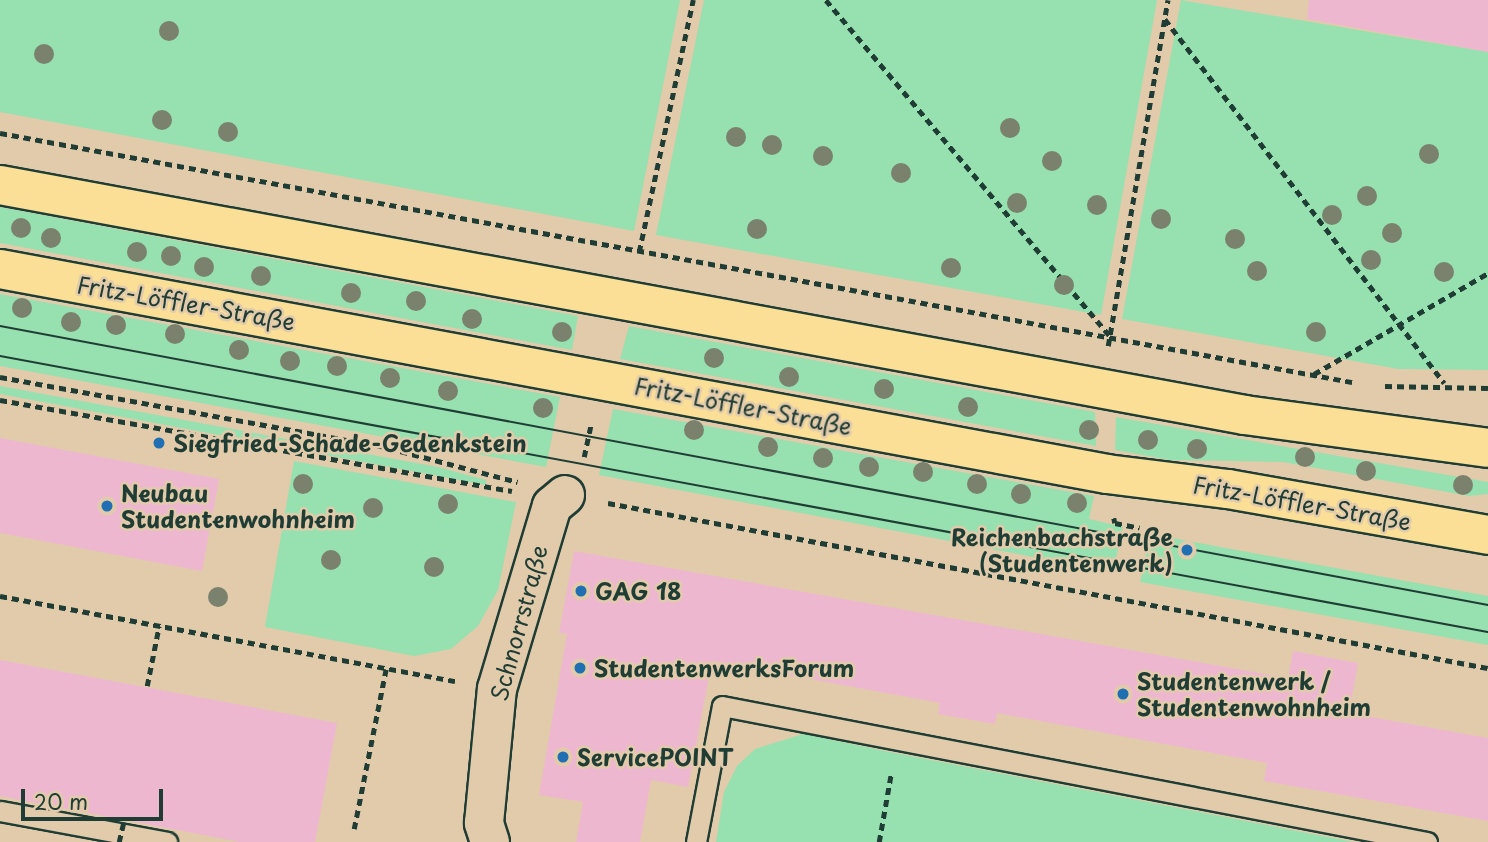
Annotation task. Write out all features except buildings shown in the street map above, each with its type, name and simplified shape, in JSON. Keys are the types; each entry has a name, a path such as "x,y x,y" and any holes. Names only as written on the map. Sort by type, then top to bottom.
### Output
{"main road":[{"path":"0,185 1245,415 1488,448"},
{"name":"Fritz-Löffler-Straße","path":"0,269 1107,474 1488,536"}],"street":[{"name":"Schnorrstraße","path":"490,842 484,823 497,689 552,506 565,495"}],"lane":[{"path":"696,842 722,706 1427,842"},
{"path":"0,811 167,842"}],"path":[{"path":"615,299 640,250 693,0"},
{"path":"825,0 1110,335"},
{"path":"1110,335 1168,0"},
{"path":"1165,19 1445,384"},
{"path":"0,133 1110,335 1362,384"},
{"path":"1314,375 1488,273"},
{"path":"0,377 389,448 565,495 1488,668"},
{"path":"1374,386 1445,384 1488,388"},
{"path":"0,400 484,488 565,495"},
{"path":"0,596 497,689"},
{"path":"147,686 159,626"},
{"path":"354,829 386,668"},
{"path":"879,842 898,740"},
{"path":"119,842 124,821"}],"green space":[{"path":"0,0 680,0 634,231 0,112"},
{"path":"704,0 1157,0 1101,315 656,235"},
{"path":"1181,0 1488,52 1488,370 1398,369 1122,319"},
{"path":"0,207 578,316 572,350 0,243"},
{"path":"0,294 560,397 546,467 0,366"},
{"path":"629,326 1095,412 1096,446 620,359"},
{"path":"0,386 438,467 486,480 486,485 0,394"},
{"path":"613,409 1094,496 1089,519 1123,527 1113,572 599,475"},
{"path":"1116,417 1488,482 1488,494 1469,496 1283,462 1170,460 1115,450"},
{"path":"294,461 516,502 498,590 478,626 451,649 414,656 265,627"},
{"path":"1150,534 1488,596 1488,645 1140,582"},
{"path":"803,734 1354,842 716,842 724,792 737,766 755,749"}],"tram line":[{"path":"0,326 1488,605"},
{"path":"0,356 1488,632"}],"place":[{"name":"Siegfried-Schade-Gedenkstein","path":"159,443"},
{"name":"Neubau Studentenwohnheim","path":"107,506"},
{"name":"Reichenbachstraße (Studentenwerk)","path":"1187,550"},
{"name":"GAG 18","path":"581,591"},
{"name":"StudentenwerksForum","path":"580,668"},
{"name":"Studentenwerk / Studentenwohnheim","path":"1123,694"},
{"name":"ServicePOINT","path":"563,757"}]}
